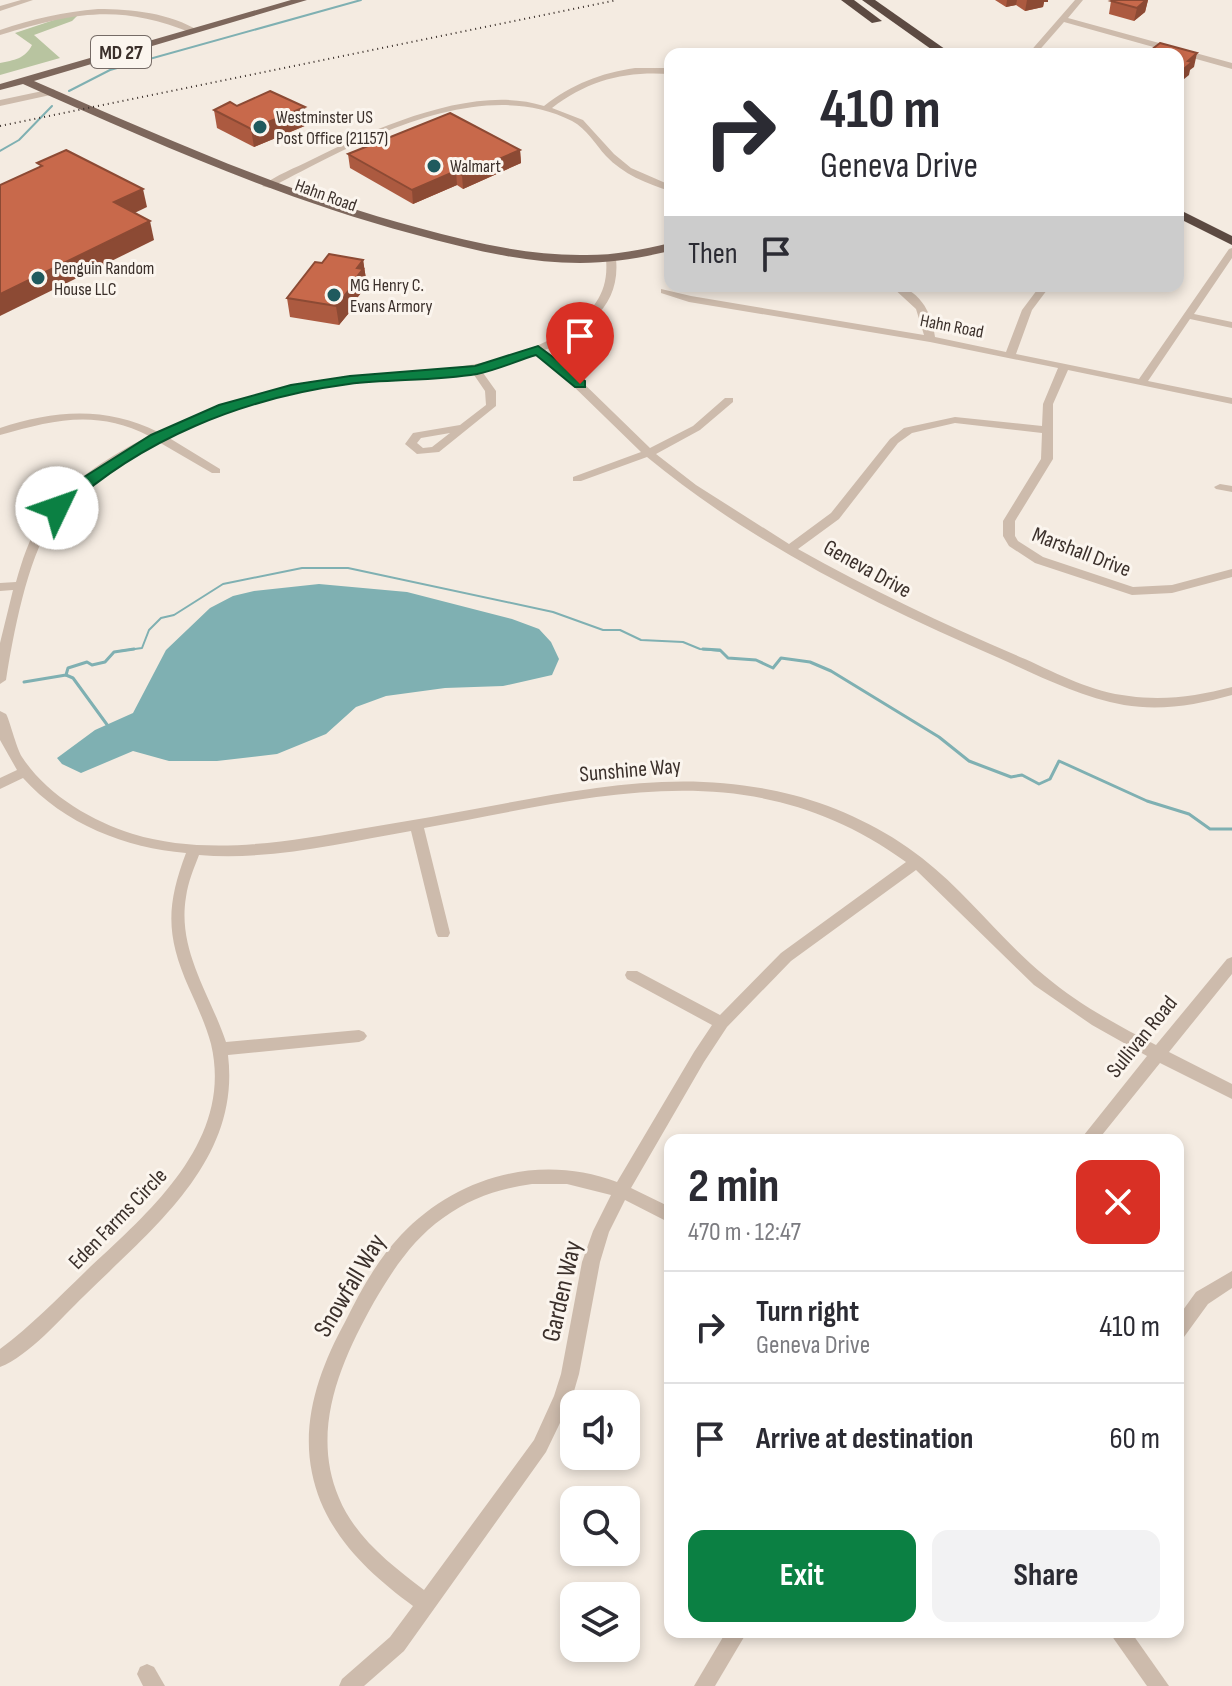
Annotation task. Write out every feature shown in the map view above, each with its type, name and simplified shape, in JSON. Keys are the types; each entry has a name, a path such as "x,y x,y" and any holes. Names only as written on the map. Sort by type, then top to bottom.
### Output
{"highway":[{"path":"847,0 909,45"},
{"path":"868,0 937,48"},
{"path":"1184,202 1232,226"},
{"path":"1184,216 1232,241"}],"main road":[{"name":"MD 27","path":"0,87 302,0"},
{"name":"Hahn Road","path":"24,80 268,186 275,195 290,202 349,223 491,260 557,268 612,263"},
{"path":"612,263 664,249"},
{"path":"612,263 664,257"}],"street":[{"path":"0,9 29,0"},
{"path":"1037,48 1079,0"},
{"path":"0,33 77,9 110,5 153,9 174,17 195,31"},
{"path":"1063,19 1167,48"},
{"path":"1184,53 1232,66"},
{"path":"546,109 564,93 591,79 631,71 664,71"},
{"path":"0,103 52,92"},
{"path":"268,186 320,159 439,111 496,103 546,109 587,127 612,158 627,170 664,185"},
{"path":"1142,382 1232,251"},
{"path":"0,680 34,544 57,508 86,482 156,438 224,408 291,389 350,380 476,370 538,350 576,329 601,307 612,287 612,263"},
{"name":"Hahn Road","path":"668,292 689,299 930,339 1232,401"},
{"path":"905,292 916,300 925,313 930,339"},
{"path":"1010,356 1027,310 1040,292"},
{"path":"1188,316 1232,325"},
{"name":"Geneva Drive","path":"538,350 568,373 648,452 702,494 908,614 1103,696 1128,701 1172,703 1232,691"},
{"name":"Marshall Drive","path":"1064,367 1048,404 1047,459 1009,521 1009,536 1020,550 1088,579 1132,591 1172,589 1232,573"},
{"path":"461,428 491,406 493,398 490,388 476,370"},
{"path":"577,479 648,452 700,426 729,400"},
{"path":"0,432 34,422 74,417 119,420 216,471"},
{"path":"791,548 835,516 894,441 908,430 955,420 1047,430"},
{"path":"0,587 22,586"},
{"name":"Sunshine Way","path":"0,716 6,738 25,772 60,804 102,828 146,842 194,850 224,852 283,848 628,787 718,787 773,795 824,810 861,826 917,862 1041,982 1073,1005 1232,1092"},
{"path":"0,784 25,772"},
{"path":"416,824 443,933"},
{"name":"Eden Farms Circle","path":"0,1359 34,1332 159,1212 177,1191 205,1147 214,1125 222,1083 220,1049 183,959 178,938 177,904 194,850"},
{"name":"Garden Way","path":"349,1686 397,1644 520,1475 553,1422 570,1374 591,1262 601,1231 622,1189 722,1023 786,957 917,862"},
{"name":"Sullivan Road","path":"1093,1134 1232,963"},
{"path":"632,975 722,1023"},
{"path":"220,1049 359,1036"},
{"name":"Snowfall Way","path":"427,1604 394,1580 357,1545 328,1496 321,1466 318,1418 333,1361 391,1259 427,1220 453,1200 473,1190 519,1177 578,1178 622,1189 664,1213"},
{"path":"1184,1323 1202,1298 1232,1279"},
{"path":"704,1686 733,1638"},
{"path":"1123,1638 1159,1686"}],"green space":[{"path":"75,13 78,15 72,21 34,35 60,58 0,75 0,63 22,56 32,45 15,33"}],"water":[{"path":"319,584 407,592 512,619 539,629 551,642 559,659 552,675 503,686 445,688 386,696 356,707 326,734 277,754 217,761 169,761 133,751 81,773 62,764 57,758 95,730 133,713 166,650 210,608 233,596 254,591"}],"building":[{"path":"1146,0 1137,8 1111,1"},
{"path":"1160,43 1178,48 1154,48"},
{"path":"1184,49 1197,53 1188,61 1192,62 1184,69"},
{"path":"270,91 305,107 251,129 214,110 230,102 237,106"},
{"name":"Walmart","path":"450,113 520,150 462,175 456,171 412,190 348,154"},
{"name":"Penguin Random House LLC","path":"66,150 143,189 114,202 150,221 0,294 0,185 42,166 37,163"},
{"path":"329,254 363,260 357,268 363,269 352,283 355,283 336,306 287,298 315,262 322,263"}],"waterway":[{"path":"69,91 110,70 361,0"},
{"path":"0,151 19,140 52,106"},
{"path":"127,650 142,648 149,630 161,618 174,615 223,584 302,568 348,568 553,612 603,630 620,630 641,640 683,642 700,649 721,651"},
{"path":"127,650 134,649"},
{"path":"703,649 721,651"},
{"path":"66,675 68,668 87,662 92,665 105,662 114,652 127,650"},
{"path":"120,651 127,650"},
{"path":"721,651 728,658 756,660 773,668 781,658 810,662 831,671 939,737 969,761 1011,777 1022,775 1039,784 1050,779 1059,761 1147,801 1189,814 1210,829 1232,829"},
{"path":"24,682 66,675"},
{"path":"66,675 73,678 108,726"}],"railway":[{"path":"0,126 617,0"}],"place":[{"name":"Westminster US Post Office (21157)","path":"260,127"},
{"name":"Walmart","path":"434,166"},
{"name":"Penguin Random House LLC","path":"38,278"},
{"name":"MG Henry C. Evans Armory","path":"334,295"}],"route":[{"path":"57,508 105,468 156,438 224,408 291,389 350,380 476,370 538,350 580,384"}]}
